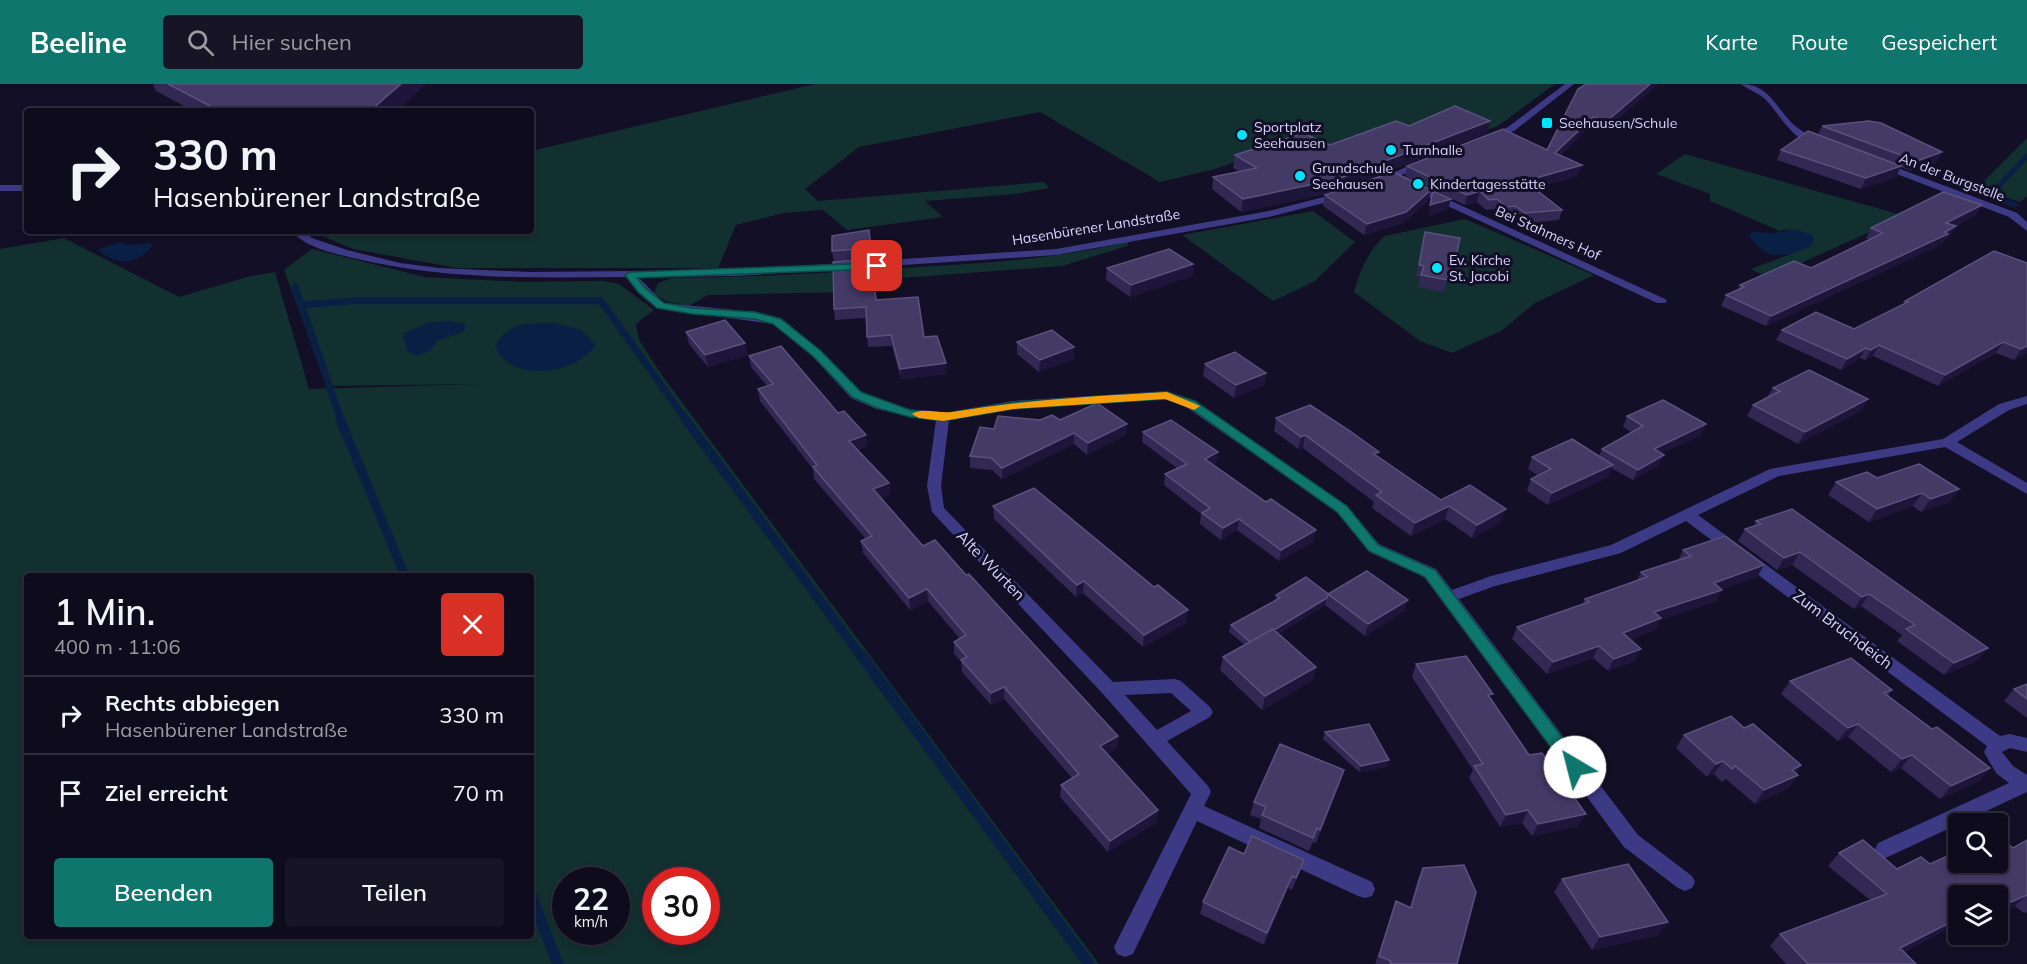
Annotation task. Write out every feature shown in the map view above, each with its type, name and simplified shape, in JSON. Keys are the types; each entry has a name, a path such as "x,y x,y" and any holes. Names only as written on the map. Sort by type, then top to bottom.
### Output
{"street":[{"path":"1482,140 1511,129 1570,84"},
{"path":"1745,84 1767,96 1794,130 1832,147"},
{"name":"Hasenbürener Landstraße","path":"301,234 308,240 343,252 400,266 481,274 736,273 1007,257 1056,252 1269,214 1362,188 1430,159"},
{"name":"An der Burgstelle","path":"1871,161 2013,215 2027,228"},
{"name":"Bei Stahmers Hof","path":"1391,176 1494,226 1661,301"},
{"path":"0,188 24,188"},
{"path":"630,275 642,290 660,306 755,316 777,321 817,354 856,394 890,408 943,417 1013,405 1167,395 1191,404 1342,509 1374,548 1430,573 1631,841 1685,882"},
{"path":"1449,597 1491,582 1616,549 1774,472 1947,442 2004,408 2027,400"},
{"name":"Alte Wurten","path":"943,417 934,486 937,509 1110,688 1201,792 1125,947"},
{"path":"1947,442 2027,489"},
{"name":"Zum Bruchdeich","path":"1688,515 1997,744"},
{"path":"1110,688 1175,686 1204,712 1154,740"},
{"path":"2027,745 2010,741 1997,744 1993,752 1997,763 2009,775 2027,784"},
{"path":"1885,849 2027,784"},
{"path":"1193,810 1365,889"}],"green space":[{"path":"815,84 1555,84 1498,126 1372,169 1303,139 1215,169 1160,182 1040,112 859,147 805,189 818,201 1044,182 1049,188 1016,194 925,201 943,217 847,230 823,210 784,213 736,225 718,268 457,268 353,249 319,234 534,234 534,150"},
{"path":"2027,138 2027,196 2020,202 1977,188"},
{"path":"1685,154 1905,216 1768,278 1751,269 1796,252 1786,229 1780,231 1710,201 1710,194 1656,174"},
{"path":"1313,211 1355,242 1315,281 1273,301 1182,235"},
{"path":"1465,219 1594,275 1535,303 1501,331 1452,353 1420,341 1354,292 1365,261 1385,236"},
{"path":"64,238 179,297 247,277 275,272 309,389 478,384 327,386 284,270 312,249 425,277 521,282 603,281 619,284 654,310 636,324 639,340 661,374 1099,964 0,964 0,249"},
{"path":"1129,241 1127,246 1062,266 901,278 902,283 849,292 708,295 689,306 668,302 654,294 658,283 672,278 826,273 997,262 1076,252"}],"water":[{"path":"1793,229 1811,234 1814,239 1811,246 1784,255 1770,254 1749,236 1753,232 1773,233"},
{"path":"120,242 127,245 151,243 152,246 139,258 126,262 112,259 97,250"},
{"path":"451,321 465,324 465,331 437,341 430,351 416,356 407,351 403,334 430,322"},
{"path":"555,323 581,330 596,345 587,355 574,363 543,371 513,366 502,357 495,345 514,327"}],"building":[{"path":"168,84 401,84 373,108 214,108"},
{"path":"1586,84 1650,84 1607,121 1593,117 1555,153 1582,165 1525,181 1562,210 1525,213 1515,206 1506,207 1497,199 1489,200 1480,191 1467,195 1407,166 1503,129 1547,150 1578,89"},
{"path":"1455,106 1490,121 1338,179 1243,199 1213,177 1257,168 1235,155 1303,133 1330,145 1396,121 1409,126"},
{"path":"1869,121 1881,123 1942,152 1917,161 1822,126"},
{"path":"1808,131 1901,166 1866,178 1781,150"},
{"path":"1393,172 1431,190 1406,212 1367,224 1325,195"},
{"path":"1433,191 1451,199 1430,205"},
{"path":"1943,192 1982,205 1946,223 1956,226 1945,232 1948,234 1771,316 1726,295 1744,287 1740,285 1794,261 1811,268 1883,233 1871,228"},
{"path":"869,230 871,248 832,251 832,236"},
{"name":"Ev. Kirche St. Jacobi","path":"1425,232 1460,238 1453,270 1450,270 1447,280 1421,275 1424,266 1419,265"},
{"path":"1169,249 1193,264 1131,285 1107,268"},
{"path":"1994,251 2027,263 2027,346 2021,349 2003,342 1945,375 1879,345 1871,350 1866,348 1847,359 1782,330 1816,312 1854,329 1908,302 1905,301"},
{"path":"872,259 876,300 918,297 924,337 937,336 946,363 900,369 891,335 867,337 866,307 834,309 833,262"},
{"path":"725,320 745,343 705,355 686,332"},
{"path":"1052,330 1074,347 1040,360 1017,342"},
{"path":"781,346 838,413 844,411 866,435 849,441 889,483 873,489 923,546 935,540 966,575 969,574 1118,736 1100,746 1158,810 1110,841 1061,785 1079,774 1004,687 991,693 961,660 967,657 954,642 966,635 927,589 909,598 861,541 872,536 813,467 817,465 758,389 773,384 749,356"},
{"path":"1235,352 1266,373 1236,385 1205,364"},
{"path":"1809,370 1868,399 1805,432 1753,405 1780,391 1773,388"},
{"path":"1663,400 1706,424 1654,449 1664,455 1638,470 1602,449 1643,426 1627,416"},
{"path":"1097,403 1127,424 1088,443 1074,433 1002,468 991,458 970,456 980,427 994,429 998,416 1040,420 1052,415 1060,420"},
{"path":"1310,405 1379,452 1374,454 1441,500 1470,485 1506,509 1477,525 1449,506 1415,523 1376,495 1382,492 1305,435 1301,437 1276,418"},
{"path":"1171,420 1218,452 1205,459 1266,502 1271,499 1316,530 1281,550 1239,519 1223,528 1202,513 1210,508 1165,474 1187,464 1143,432"},
{"path":"1572,439 1613,465 1552,493 1531,479 1551,469 1532,457"},
{"path":"1919,464 1959,489 1931,499 1922,493 1877,509 1836,482 1867,472 1877,478"},
{"path":"1034,488 1154,587 1158,585 1188,610 1144,635 1084,581 1077,585 993,506"},
{"path":"1792,509 1988,648 1954,663 1906,629 1915,625 1869,594 1862,597 1800,552 1784,558 1745,529 1761,524 1756,521"},
{"path":"1725,536 1764,565 1714,583 1722,590 1654,612 1661,618 1623,633 1641,649 1614,659 1599,646 1553,662 1517,627 1589,602 1585,599 1647,577 1641,572 1691,556 1683,550"},
{"path":"1367,571 1408,600 1368,624 1328,594"},
{"path":"1306,577 1331,596 1328,594 1327,598 1250,642 1231,625 1280,598 1276,595"},
{"path":"1273,629 1316,667 1265,696 1223,657"},
{"path":"1466,656 1493,694 1488,695 1529,755 1542,753 1586,814 1538,824 1528,810 1506,815 1474,766 1483,764 1416,664"},
{"path":"1851,658 1892,690 1884,693 1932,729 1937,727 1990,768 1951,786 1912,755 1902,759 1858,724 1848,728 1790,681"},
{"path":"2027,684 2027,699 2014,689"},
{"path":"1731,716 1744,728 1753,724 1801,765 1792,770 1798,775 1764,790 1735,766 1732,769 1723,761 1716,764 1684,735"},
{"path":"1369,724 1389,760 1361,766 1325,732"},
{"path":"1280,744 1344,770 1320,830 1317,828 1313,838 1262,815 1266,807 1254,802"},
{"path":"1252,836 1304,860 1296,878 1292,876 1267,933 1203,902 1229,847 1244,854"},
{"path":"1863,840 1897,869 1921,857 1930,864 1948,856 1948,873 2008,873 2008,844 2013,848 2027,840 2027,895 2011,902 2008,899 2008,885 1948,885 1948,924 1900,948 1916,964 1808,964 1780,934 1887,894 1839,853"},
{"path":"1628,864 1668,922 1600,937 1562,879"},
{"path":"1464,865 1476,892 1457,964 1390,964 1391,961 1379,956 1396,901 1411,908 1423,868"}],"waterway":[{"path":"2015,205 1990,196 2027,156"},
{"path":"295,287 301,305"},
{"path":"301,305 351,301 601,301 686,420"},
{"path":"301,305 341,420"},
{"path":"340,419 404,573"},
{"path":"685,419 864,660"},
{"path":"863,658 1089,964"},
{"path":"534,903 558,964"}],"slow traffic":[{"path":"919,414 943,417 1013,405 1167,395 1194,406"}],"place":[{"name":"Seehausen/Schule","path":"1547,123"},
{"name":"Sportplatz Seehausen","path":"1242,135"},
{"name":"Turnhalle","path":"1391,150"},
{"name":"Grundschule Seehausen","path":"1300,176"},
{"name":"Kindertagesstätte","path":"1418,184"},
{"name":"Ev. Kirche St. Jacobi","path":"1437,268"}],"route":[{"path":"877,266 736,273 630,275 642,290 660,306 755,316 777,321 817,354 856,394 881,405 910,413 943,417 1013,405 1167,395 1191,404 1342,509 1374,548 1430,573 1575,767"}]}
